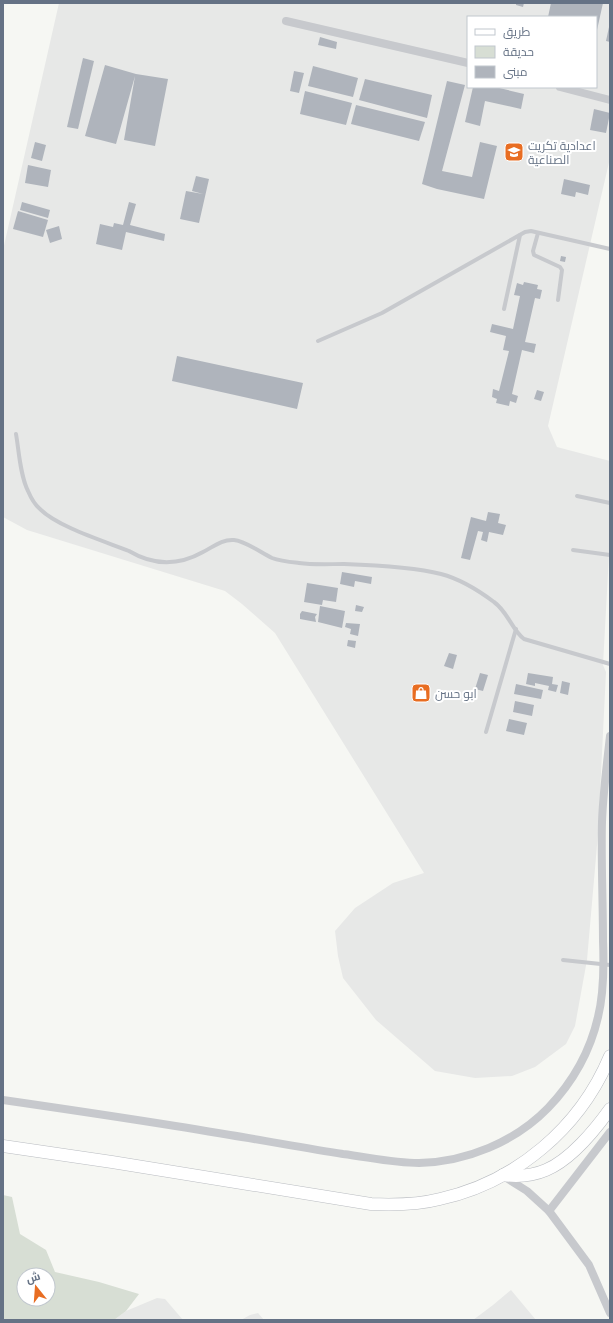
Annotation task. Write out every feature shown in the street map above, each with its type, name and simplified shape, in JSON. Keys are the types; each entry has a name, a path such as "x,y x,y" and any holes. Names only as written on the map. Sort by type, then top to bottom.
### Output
{"main road":[{"path":"3,1146 112,1162 370,1204 405,1204 439,1200 472,1190 503,1175 540,1150 569,1122 590,1095 610,1056"},
{"path":"503,1175 525,1176 555,1166 574,1150 600,1123 610,1109"}],"street":[{"path":"286,21 467,64"},
{"path":"564,88 610,100"},
{"path":"3,1100 132,1119 398,1162 428,1162 465,1156 486,1149 506,1139 526,1127 543,1113 559,1096 583,1059 592,1038 598,1017 607,965 602,821 610,736"},
{"path":"549,1211 610,1132"},
{"path":"503,1175 527,1191 549,1211 589,1265 610,1313"}],"lane":[{"path":"318,341 382,313 525,232 530,231 610,249"},
{"path":"538,233 533,251 534,255 560,267 562,270 558,300"},
{"path":"504,309 520,235"},
{"path":"16,434 27,490 40,510 63,525 129,551 137,556 160,562 181,562 197,555 219,542 235,540 243,542 274,559 299,563 409,569 440,574 465,583 494,601 505,612 524,639 610,664"},
{"path":"577,496 610,503"},
{"path":"573,550 610,555"},
{"path":"486,732 516,629"},
{"path":"563,960 607,965"}],"shaded area":[{"path":"59,3 610,3 610,158 548,426 557,447 610,461 610,536 603,665 606,672 598,834 587,960 575,1026 566,1044 535,1067 512,1076 475,1078 435,1071 376,1020 343,978 338,956 335,931 355,908 393,883 424,873 275,633 225,591 27,530 3,517 3,250"},
{"path":"511,1290 536,1320 473,1320 493,1305"},
{"path":"157,1298 165,1299 183,1320 114,1320 126,1311"},
{"path":"258,1313 264,1320 241,1320 250,1315"}],"green space":[{"path":"3,1195 12,1197 20,1234 46,1250 53,1267 16,1267 16,1307 56,1307 56,1272 99,1282 139,1294 126,1311 114,1320 3,1320"}],"building":[{"path":"516,3 524,3 523,7 516,5"},
{"path":"551,3 603,3 597,30 597,16 548,16"},
{"path":"610,27 610,42 606,41"},
{"path":"320,37 337,42 336,49 318,45"},
{"path":"83,58 94,61 78,129 67,127"},
{"path":"105,65 136,74 168,79 155,146 124,140 135,76 116,144 85,136"},
{"path":"313,66 358,78 353,97 308,86"},
{"path":"294,71 304,73 299,93 290,91"},
{"path":"365,79 432,95 427,118 359,100"},
{"path":"447,81 465,85 442,171 472,177 480,142 497,146 484,199 437,189 422,184"},
{"path":"473,88 499,88 524,94 521,109 485,101 480,126 465,122"},
{"path":"305,91 352,103 346,125 300,114"},
{"path":"356,105 425,122 419,141 351,124"},
{"path":"594,109 610,113 606,133 590,130"},
{"path":"35,142 46,145 42,161 31,158"},
{"path":"28,165 51,170 48,187 25,183"},
{"path":"196,176 209,179 199,223 180,219 186,191 203,194 192,191"},
{"path":"564,179 590,185 588,195 576,192 575,197 561,194"},
{"path":"22,202 50,210 48,218 20,210"},
{"path":"129,202 136,204 130,225 165,234 164,241 126,232 122,250 96,244 100,224 113,227 114,223 123,225"},
{"path":"18,211 48,220 43,237 13,229"},
{"path":"59,226 62,239 50,243 46,230"},
{"path":"561,256 566,257 565,262 560,261"},
{"path":"524,282 538,285 537,289 542,290 540,299 535,298 525,342 536,344 534,353 522,350 512,394 518,396 516,403 510,401 509,406 496,403 497,399 492,397 493,389 499,391 509,351 503,350 506,336 490,332 492,324 513,329 520,296 514,295 517,283 523,285"},
{"path":"177,356 303,383 297,409 172,381"},
{"path":"537,390 544,392 541,401 534,399"},
{"path":"488,512 500,514 498,523 506,525 503,535 489,532 487,542 481,540 483,532 478,531 470,560 461,558 471,517 486,521"},
{"path":"342,572 372,577 371,584 355,581 354,587 340,584"},
{"path":"307,583 338,588 336,602 323,600 322,605 304,602"},
{"path":"356,605 364,607 362,612 355,611"},
{"path":"320,606 345,611 342,628 318,622"},
{"path":"302,611 317,614 315,617 316,622 300,619 300,614"},
{"path":"346,623 360,624 358,636 350,634 351,629 345,627"},
{"path":"348,640 356,641 355,648 347,646"},
{"path":"449,653 457,655 453,669 444,666"},
{"path":"480,673 488,675 483,691 475,689"},
{"path":"528,673 553,677 552,684 558,685 556,692 548,690 549,686 535,683 535,686 526,684"},
{"path":"562,681 570,683 568,695 560,693"},
{"path":"516,684 543,690 541,699 514,694"},
{"path":"515,701 534,705 532,716 513,712"},
{"path":"509,719 527,723 524,735 506,731"}],"place":[{"name":"اعدادية تكريت الصناعية","path":"514,152"},
{"name":"ابو حسن","path":"421,693"}]}
